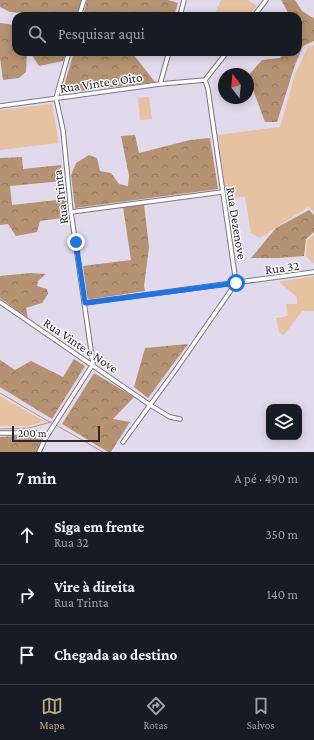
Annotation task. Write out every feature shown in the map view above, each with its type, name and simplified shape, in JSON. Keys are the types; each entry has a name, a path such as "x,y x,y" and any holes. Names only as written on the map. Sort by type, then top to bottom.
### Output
{"street":[{"path":"81,12 84,0"},
{"path":"181,12 184,0"},
{"path":"257,12 266,0"},
{"path":"56,98 68,56"},
{"path":"160,84 168,56"},
{"path":"205,80 224,56"},
{"name":"Rua Vinte e Oito","path":"0,106 160,84 205,80"},
{"name":"Rua Dezenove","path":"205,80 208,89 236,283"},
{"name":"Rua Trinta","path":"56,98 63,130 71,212 85,303 92,364"},
{"path":"71,212 222,192"},
{"name":"Rua 32","path":"85,303 314,272"},
{"path":"123,442 236,283"},
{"name":"Rua Vinte e Nove","path":"0,302 150,405 170,417 180,419"},
{"path":"39,452 44,440 92,364"},
{"path":"0,433 36,433 42,434 44,440"}],"shaded area":[{"path":"221,0 248,0 257,6 252,12 216,12"},
{"path":"314,45 314,212 308,207 260,238 251,233 245,197 226,198 218,135 280,127 295,74 308,47"},
{"path":"149,97 152,119 140,120 138,98"},
{"path":"52,104 59,143 0,150 0,110"},
{"path":"314,235 314,264 306,256 307,240"},
{"path":"314,276 314,311 302,311 284,335 279,333 276,318 288,316 286,304 297,304 297,297 279,282"},
{"path":"0,396 44,421 30,426 0,426"}],"green space":[{"path":"0,0 82,0 79,12 10,12 0,7"},
{"path":"87,0 168,0 178,3 175,12 84,12"},
{"path":"281,0 295,0 302,11 313,18 314,17 314,41 303,46 302,48 302,12 288,12"},
{"path":"0,23 12,24 12,56 27,56 26,72 19,78 3,80 0,58"},
{"path":"33,56 65,56 63,61 39,66"},
{"path":"73,56 135,56 155,82 62,93"},
{"path":"281,56 299,56 277,122 265,122 254,92 254,69 262,60 280,58"},
{"path":"135,135 139,153 190,140 210,138 218,189 75,208 71,175 76,163 89,155 97,158 100,171 111,173 119,184 128,186 129,176 121,136"},
{"path":"22,157 23,169 61,165 63,181 10,186 12,205 66,199 69,217 40,221 37,232 16,236 8,224 0,225 0,158"},
{"path":"144,204 149,247 144,286 145,291 88,299 83,266 131,260 123,207"},
{"path":"309,210 314,215 314,232 306,239 304,256 251,258 276,228"},
{"path":"31,273 46,274 38,281 37,286 47,289 48,294 42,303 26,308 28,318 0,298 0,276"},
{"path":"188,344 148,398 134,387 145,348"},
{"path":"74,359 85,366 52,419 0,387 0,360 15,370 31,361 63,377"},
{"path":"94,373 134,397 113,419 130,422 111,452 108,452 62,424"},
{"path":"31,435 40,438 44,446 39,446 39,450 44,452 0,452 0,437"}],"waterway":[{"path":"0,393 53,424"},
{"path":"0,429 29,428 51,422"},
{"path":"56,425 103,452"}],"route":[{"path":"76,242 85,303 236,283"}]}
